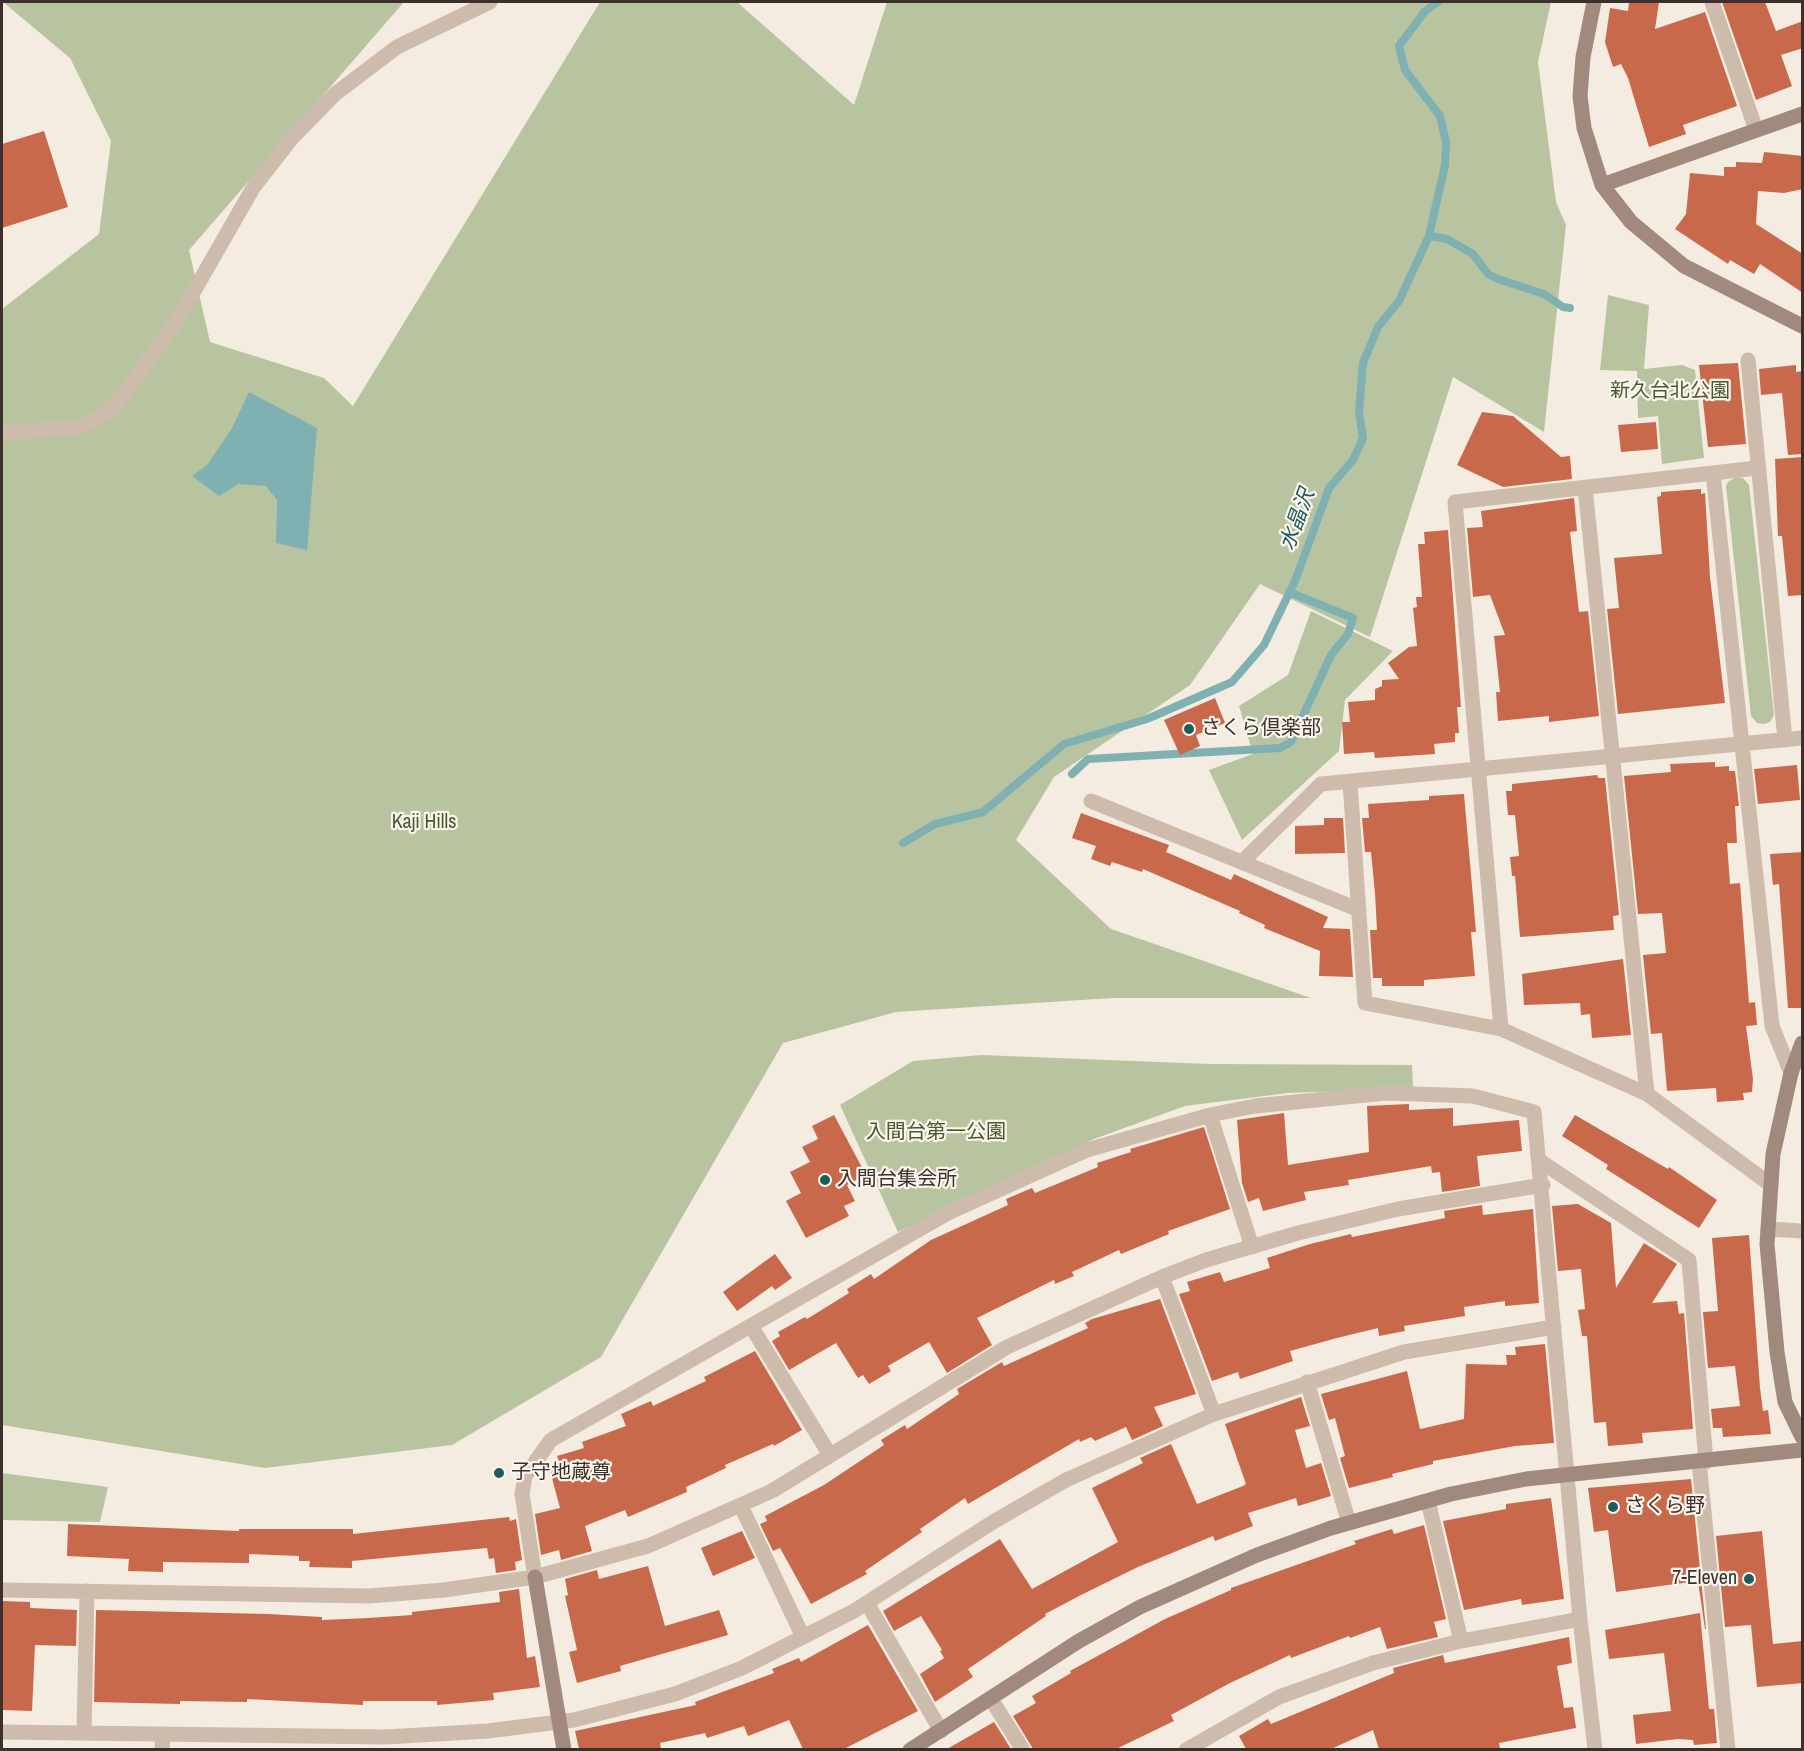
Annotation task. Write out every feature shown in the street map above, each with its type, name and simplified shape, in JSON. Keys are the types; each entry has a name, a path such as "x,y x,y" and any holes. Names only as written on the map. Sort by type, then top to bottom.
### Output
{"street":[{"path":"2,433 78,427 97,419 116,405 178,319 253,188 292,138 335,94 397,47 490,2"},
{"path":"1594,2 1583,57 1580,96 1584,128 1602,185 1631,222 1684,266 1803,326"},
{"path":"1712,2 1756,130"},
{"path":"1602,185 1803,114"},
{"path":"1748,360 1756,468 1785,740"},
{"path":"1501,1029 1455,502 1756,468"},
{"path":"1713,473 1772,1026 1791,1073"},
{"path":"1585,487 1647,1094"},
{"path":"1243,861 1321,784 1803,738"},
{"path":"1350,782 1365,1003 1501,1029 1647,1094 1771,1185"},
{"path":"1091,801 1357,909"},
{"path":"1803,1043 1791,1073 1773,1154 1767,1244 1777,1352 1785,1402 1803,1437"},
{"path":"564,1749 522,1494 525,1476 551,1440 901,1238 1033,1173 1087,1150 1210,1115 1255,1106 1386,1093 1473,1096 1534,1112 1543,1185 1580,1619 1595,1749"},
{"path":"1210,1115 1252,1247"},
{"path":"1540,1161 1689,1260 1703,1462 1728,1749"},
{"path":"2,1590 369,1596 444,1590 535,1577 648,1546 741,1506 772,1491 1007,1347 1162,1277 1252,1247 1398,1209 1543,1185"},
{"path":"1768,1229 1803,1231"},
{"path":"1162,1277 1214,1414"},
{"path":"751,1326 830,1455"},
{"path":"2,1732 84,1732 162,1742 386,1737 488,1731 559,1722 675,1694 742,1668 867,1603 993,1522 1066,1480 1214,1414 1404,1352 1554,1327"},
{"path":"1307,1382 1349,1523"},
{"path":"910,1749 1080,1641 1140,1607 1257,1555 1349,1523 1428,1501 1526,1479 1803,1450"},
{"path":"1428,1501 1461,1641"},
{"path":"741,1506 803,1637"},
{"path":"84,1732 87,1591"},
{"path":"867,1603 941,1731"},
{"path":"1186,1749 1279,1697 1373,1663 1461,1641 1580,1619"},
{"path":"991,1699 1023,1749"}],"green space":[{"name":"Kaji Hills","path":"3,2 404,2 189,250 210,342 324,378 353,406 600,2 737,2 854,105 887,2 1551,2 1538,62 1556,202 1566,225 1544,432 1453,377 1370,637 1260,584 1190,685 1054,777 1016,840 1111,929 1311,998 1112,998 896,1012 783,1043 601,1357 452,1445 265,1468 2,1425 2,309 99,234 111,141 70,58"},
{"name":"新久台北公園","path":"1608,295 1649,305 1644,369 1682,365 1695,370 1704,458 1662,464 1658,416 1638,418 1637,371 1600,370"},
{"path":"1736,477 1743,478 1749,485 1774,715 1770,722 1764,724 1757,723 1751,716 1726,486"},
{"path":"1311,611 1393,651 1345,700 1339,751 1242,840 1209,770 1253,754 1239,706 1288,675"},
{"name":"入間台第一公園","path":"981,1055 1209,1064 1412,1065 1413,1088 1288,1093 1185,1106 1094,1139 898,1232 840,1105 913,1061"},
{"path":"2,1473 108,1487 100,1522 2,1520"}],"water":[{"path":"249,392 317,428 307,550 276,543 277,500 266,486 238,484 219,496 192,476 207,465 231,430"}],"building":[{"path":"1629,2 1659,2 1655,29 1705,12 1737,106 1683,125 1686,134 1649,147 1628,78 1621,64 1613,67 1605,42 1610,8 1628,11"},
{"path":"1722,2 1765,2 1776,31 1803,21 1803,48 1781,55 1792,86 1756,100"},
{"path":"44,131 68,207 2,228 2,144"},
{"path":"1764,152 1803,156 1803,189 1784,193 1758,191 1756,224 1803,254 1803,293 1760,264 1754,274 1730,260 1728,264 1675,229 1686,214 1690,173 1724,176 1724,167 1736,167 1736,162 1762,163"},
{"path":"1738,363 1746,444 1708,447 1699,365"},
{"path":"1796,365 1796,372 1803,371 1803,454 1788,455 1782,393 1761,395 1759,369"},
{"path":"1482,412 1513,416 1561,457 1570,456 1572,479 1503,487 1457,465"},
{"path":"1656,422 1658,449 1621,452 1618,425"},
{"path":"1803,457 1803,595 1788,596 1782,536 1778,536 1775,459"},
{"path":"1701,489 1701,494 1705,493 1710,577 1725,703 1618,714 1607,609 1619,608 1614,558 1662,554 1657,497 1661,496 1661,492"},
{"path":"1574,498 1577,531 1570,532 1579,612 1588,611 1599,716 1549,722 1549,716 1498,721 1496,692 1500,692 1494,636 1505,635 1490,595 1473,597 1467,528 1483,527 1481,511"},
{"path":"1448,530 1461,707 1457,707 1459,733 1455,733 1455,742 1434,744 1435,754 1375,758 1374,752 1344,754 1342,722 1350,722 1348,702 1375,700 1375,689 1382,686 1382,680 1399,679 1388,663 1409,647 1417,646 1413,608 1417,607 1416,597 1422,597 1418,544 1425,544 1424,532"},
{"name":"さくら倶楽部","path":"1215,698 1225,723 1196,735 1200,746 1180,755 1164,720"},
{"path":"1715,762 1715,767 1729,766 1729,771 1735,771 1739,806 1735,806 1737,843 1727,843 1730,884 1740,883 1749,1003 1755,1002 1757,1025 1746,1026 1753,1079 1752,1092 1743,1093 1744,1100 1717,1102 1716,1088 1667,1091 1662,1033 1651,1034 1643,955 1666,953 1662,913 1638,914 1624,776 1671,772 1670,764"},
{"path":"1797,765 1800,800 1758,804 1754,769"},
{"path":"1597,775 1598,778 1605,778 1619,915 1613,916 1614,930 1520,937 1515,876 1512,876 1510,857 1519,856 1515,815 1508,815 1506,791 1512,791 1512,784"},
{"path":"1464,794 1476,932 1471,932 1475,976 1424,980 1424,986 1382,986 1382,978 1373,978 1370,930 1377,930 1375,893 1371,852 1365,852 1362,818 1369,818 1368,804 1429,800 1429,796"},
{"path":"1081,813 1169,845 1166,852 1231,880 1234,874 1328,917 1323,928 1350,929 1353,977 1319,976 1320,951 1264,928 1265,925 1239,913 1240,911 1143,869 1142,872 1112,862 1110,866 1091,859 1096,846 1072,838"},
{"path":"1324,818 1343,818 1345,853 1295,854 1295,826 1324,825"},
{"path":"1803,852 1803,1008 1788,1008 1779,884 1773,885 1770,854"},
{"path":"1623,959 1631,1035 1592,1038 1590,1014 1581,1015 1580,1003 1524,1005 1522,974"},
{"path":"1409,1104 1409,1110 1453,1108 1453,1126 1519,1120 1522,1151 1477,1156 1480,1186 1442,1192 1440,1172 1432,1173 1431,1166 1348,1180 1349,1185 1304,1192 1306,1200 1263,1211 1259,1198 1248,1202 1242,1183 1237,1120 1284,1113 1288,1165 1369,1152 1367,1106"},
{"name":"入間台集会所","path":"834,1115 866,1175 847,1185 855,1201 844,1206 849,1216 806,1238 786,1201 801,1193 790,1172 810,1162 802,1147 818,1139 812,1126"},
{"path":"1575,1115 1668,1169 1669,1167 1717,1200 1699,1228 1606,1169 1608,1165 1562,1136"},
{"path":"1204,1127 1230,1209 1168,1231 1169,1234 1121,1254 1119,1250 1072,1272 1074,1276 1055,1284 1054,1280 977,1318 992,1345 947,1373 929,1342 888,1366 891,1371 869,1384 863,1375 858,1378 836,1343 789,1370 772,1341 780,1336 778,1332 805,1317 807,1319 849,1293 847,1289 871,1274 874,1279 931,1240 1008,1205 1006,1199 1032,1188 1035,1193 1098,1167 1097,1163 1131,1152 1130,1149"},
{"path":"1578,1204 1611,1223 1616,1288 1644,1243 1677,1264 1652,1303 1677,1301 1679,1314 1684,1313 1693,1429 1642,1433 1643,1443 1608,1446 1606,1422 1594,1423 1587,1336 1582,1336 1578,1310 1585,1309 1581,1269 1558,1271 1552,1206"},
{"path":"1482,1205 1483,1215 1533,1209 1539,1303 1505,1306 1505,1301 1464,1307 1465,1316 1404,1326 1405,1331 1379,1336 1378,1328 1337,1338 1290,1351 1293,1361 1240,1379 1238,1372 1212,1381 1179,1294 1190,1291 1187,1282 1220,1272 1224,1282 1270,1268 1267,1258 1310,1244 1351,1234 1352,1237 1445,1218 1444,1211"},
{"path":"1749,1235 1760,1388 1763,1411 1768,1410 1771,1434 1723,1437 1722,1428 1713,1428 1711,1409 1740,1406 1735,1366 1708,1368 1703,1312 1718,1311 1712,1238"},
{"path":"775,1254 792,1278 775,1290 772,1286 737,1311 723,1292"},
{"path":"1160,1299 1196,1394 1154,1407 1163,1426 1132,1440 1126,1427 1095,1441 1091,1437 1080,1442 1079,1439 968,1504 965,1498 920,1529 922,1532 865,1571 867,1574 811,1604 780,1548 773,1551 760,1524 767,1521 765,1516 824,1485 884,1445 881,1440 905,1425 907,1429 959,1394 957,1389 1002,1362 1004,1366 1088,1328 1085,1323 1092,1319"},
{"path":"1545,1344 1554,1443 1515,1446 1433,1461 1433,1464 1392,1474 1393,1477 1349,1488 1340,1458 1345,1456 1335,1418 1329,1420 1321,1394 1407,1371 1420,1429 1464,1419 1466,1364 1507,1365 1506,1355 1516,1355 1515,1347"},
{"path":"755,1351 802,1430 774,1446 773,1444 725,1465 726,1468 686,1487 687,1492 628,1517 625,1510 585,1526 592,1551 561,1560 559,1550 541,1555 535,1514 560,1508 549,1467 560,1464 557,1456 584,1448 582,1442 626,1426 621,1414 651,1401 653,1406 706,1381 704,1377"},
{"path":"1301,1397 1310,1426 1295,1430 1306,1468 1321,1463 1331,1496 1298,1506 1296,1498 1248,1513 1253,1526 1215,1541 1213,1536 1138,1567 1081,1595 1045,1614 1046,1616 968,1669 973,1677 935,1702 920,1674 944,1658 940,1651 942,1650 921,1616 894,1631 883,1611 1000,1539 1032,1589 1118,1542 1092,1488 1143,1463 1140,1458 1171,1444 1197,1504 1243,1486 1246,1484 1225,1424"},
{"path":"1691,1479 1706,1629 1698,1581 1616,1592 1608,1530 1594,1532 1588,1488"},
{"path":"1551,1498 1564,1599 1522,1605 1521,1599 1464,1610 1443,1521 1506,1509 1506,1504"},
{"path":"509,1517 510,1521 516,1519 522,1560 515,1562 516,1570 496,1573 494,1558 489,1559 487,1548 352,1561 352,1568 309,1567 310,1561 299,1561 299,1556 249,1554 249,1563 163,1562 163,1572 128,1571 129,1559 67,1556 68,1524 239,1531 239,1529 353,1529 353,1534"},
{"path":"1424,1525 1446,1619 1434,1622 1438,1637 1387,1649 1380,1627 1291,1658 1290,1655 1230,1683 1171,1715 1174,1721 1116,1749 1033,1749 1013,1716 1036,1703 1032,1696 1071,1673 1070,1671 1165,1619 1231,1590 1231,1588 1356,1544 1354,1541 1392,1529 1394,1534"},
{"path":"742,1531 755,1558 713,1576 701,1548"},
{"path":"1762,1531 1773,1644 1803,1641 1803,1683 1757,1687 1751,1625 1725,1627 1716,1536"},
{"path":"648,1566 665,1626 719,1610 728,1635 620,1666 621,1671 577,1683 569,1652 577,1650 565,1596 568,1595 565,1579 597,1570 599,1579"},
{"path":"519,1589 527,1658 535,1656 540,1687 493,1693 494,1700 437,1705 437,1701 363,1701 363,1705 247,1699 247,1702 180,1701 180,1704 94,1702 96,1610 268,1614 322,1617 322,1620 368,1618 412,1615 412,1612 500,1602 499,1592"},
{"path":"2,1601 30,1602 30,1608 77,1610 76,1646 35,1645 32,1711 2,1710"},
{"path":"1700,1613 1709,1709 1714,1709 1717,1743 1694,1745 1693,1740 1678,1739 1636,1744 1633,1715 1671,1711 1664,1653 1609,1659 1605,1630"},
{"path":"868,1625 918,1711 844,1749 803,1749 789,1720 748,1736 744,1726 707,1738 705,1733 660,1743 661,1749 579,1749 575,1731 696,1705 695,1702 774,1673 772,1669 799,1658 801,1662"},
{"path":"1569,1637 1572,1663 1557,1666 1564,1708 1573,1707 1576,1728 1499,1743 1500,1749 1379,1749 1373,1730 1331,1749 1246,1749 1239,1736 1268,1719 1271,1724 1394,1673 1393,1668 1443,1655 1445,1663"},
{"path":"994,1722 1011,1749 947,1749"}],"waterway":[{"name":"水晶沢","path":"903,843 935,824 983,812 1064,744 1147,719 1232,682 1264,645 1295,581 1329,488 1353,460 1363,438 1359,412 1363,363 1378,327 1399,301 1429,236 1445,165 1446,142 1440,116 1405,70 1399,46 1425,11 1438,2"},
{"path":"1429,236 1447,239 1473,254 1488,274 1544,294 1563,307 1570,308"},
{"path":"1072,774 1088,759 1280,748 1291,742 1331,655 1348,634 1353,618 1289,592"}],"place":[{"name":"さくら倶楽部","path":"1189,729"},
{"name":"入間台集会所","path":"825,1180"},
{"name":"子守地蔵尊","path":"499,1473"},
{"name":"さくら野","path":"1613,1507"},
{"name":"7-Eleven","path":"1749,1579"}]}
